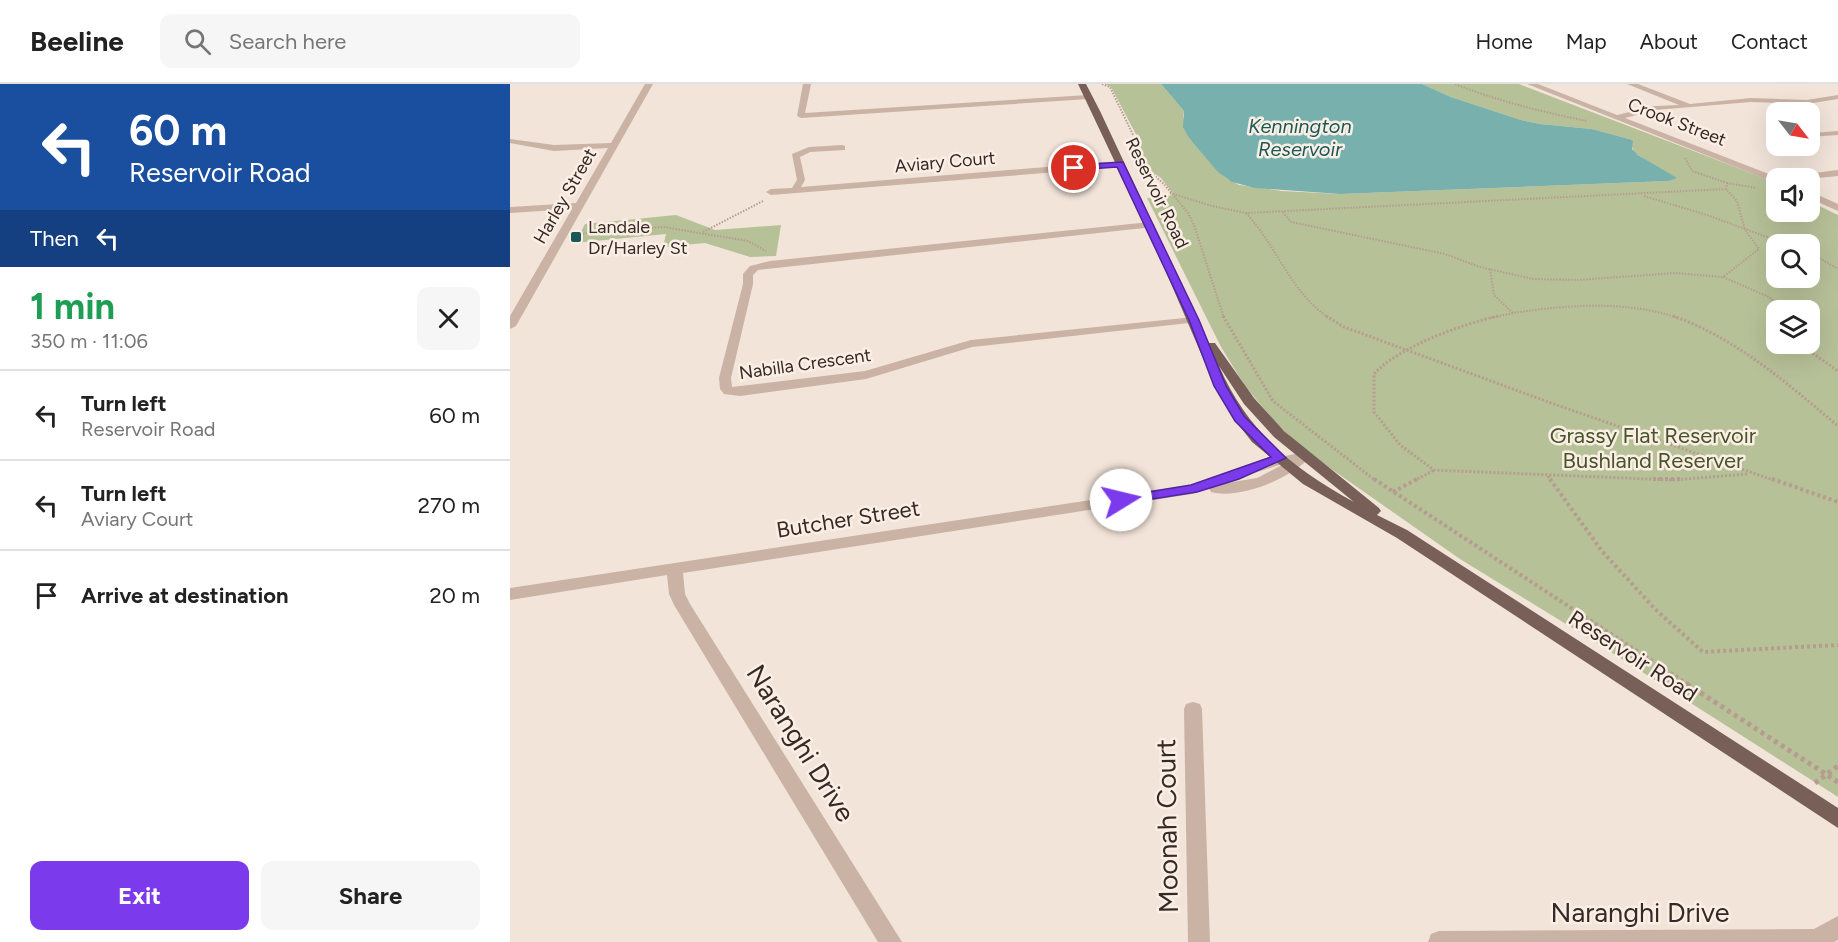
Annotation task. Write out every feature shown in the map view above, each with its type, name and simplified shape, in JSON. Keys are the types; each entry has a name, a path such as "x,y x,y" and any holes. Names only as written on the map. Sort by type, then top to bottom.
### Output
{"main road":[{"name":"Reservoir Road","path":"1082,84 1194,320 1220,386 1232,408 1258,439 1285,463 1334,498 1402,534"},
{"name":"Reservoir Road","path":"1194,320 1249,401 1279,434 1402,534 1838,819"}],"street":[{"name":"Harley Street","path":"510,326 649,84"},
{"path":"807,84 801,116 1088,97"},
{"name":"Crook Street","path":"1532,84 1766,176"},
{"path":"1631,84 1691,107"},
{"path":"1619,117 1650,108 1691,107 1751,100 1799,102 1838,97"},
{"path":"1820,135 1838,133"},
{"path":"510,141 554,147 613,145"},
{"path":"795,190 801,180 795,156 808,150 844,149"},
{"name":"Aviary Court","path":"771,192 1120,164"},
{"path":"1820,175 1838,173"},
{"path":"1820,199 1838,208"},
{"path":"510,210 578,206"},
{"name":"Nabilla Crescent","path":"1150,225 770,264 754,268 748,274 748,284 726,378 726,389 729,392 740,392 866,375 971,344 1194,320"},
{"name":"Butcher Street","path":"510,594 1192,489 1242,486 1285,463 1304,456"},
{"name":"Naranghi Drive","path":"674,569 676,594 682,605 891,942"},
{"name":"Moonah Court","path":"1193,710 1199,942"},
{"name":"Naranghi Drive","path":"1439,942 1816,940 1838,927"}],"path":[{"path":"1102,84 1110,87 1130,129 1142,165 1158,178 1188,213 1194,225 1221,312 1273,401 1349,462 1392,492 1838,782"},
{"path":"1455,84 1483,95 1550,114 1593,122"},
{"path":"1685,156 1692,171 1727,183 1763,190"},
{"path":"1726,189 1727,183"},
{"path":"1170,193 1212,206 1246,213 1726,189"},
{"path":"1723,278 1759,249 1745,231 1737,201 1726,189"},
{"path":"1640,195 1707,214 1766,238"},
{"path":"703,232 764,201"},
{"path":"1282,212 1291,222 1435,252 1533,279 1578,280 1675,273 1723,278 1772,300"},
{"path":"1246,213 1261,227 1302,295 1315,309 1344,327 1838,502"},
{"path":"561,236 653,227 703,232 748,241 767,252 771,257 770,264"},
{"path":"1820,258 1838,269"},
{"path":"1490,269 1494,295 1513,313"},
{"path":"1434,470 1400,445 1374,412 1374,374 1381,366 1429,339 1466,323 1547,306 1604,307 1662,314 1693,323 1729,341 1838,426"},
{"path":"1814,354 1838,371"},
{"path":"1392,492 1434,470 1672,480 1751,473"},
{"path":"1548,475 1601,550 1655,609 1703,652 1838,645"},
{"path":"1802,796 1826,773 1838,766"}],"green space":[{"name":"Grassy Flat Reservoir Bushland Reserver","path":"1105,84 1161,84 1184,111 1183,117 1189,138 1226,178 1239,185 1282,191 1340,194 1668,181 1652,164 1634,152 1629,139 1592,129 1521,120 1451,97 1422,84 1519,84 1766,179 1766,222 1820,222 1820,206 1838,215 1838,797 1460,559 1307,452 1276,423 1245,386 1221,347 1147,198 1174,195 1161,178 1146,168 1139,140 1111,87"},
{"path":"676,215 715,230 781,225 776,256 750,257 705,243 663,247 666,234 575,243 585,224"}],"water":[{"name":"Kennington Reservoir","path":"1161,84 1422,84 1451,97 1521,120 1592,129 1629,139 1633,141 1632,149 1638,155 1677,178 1668,181 1340,194 1255,188 1232,182 1218,172 1189,138 1183,127 1184,111"}],"place":[{"name":"Landale Dr/Harley St","path":"576,237"}],"route":[{"path":"1074,168 1120,164 1194,320 1220,386 1239,418 1279,458 1251,470 1192,489 1121,500"}]}
